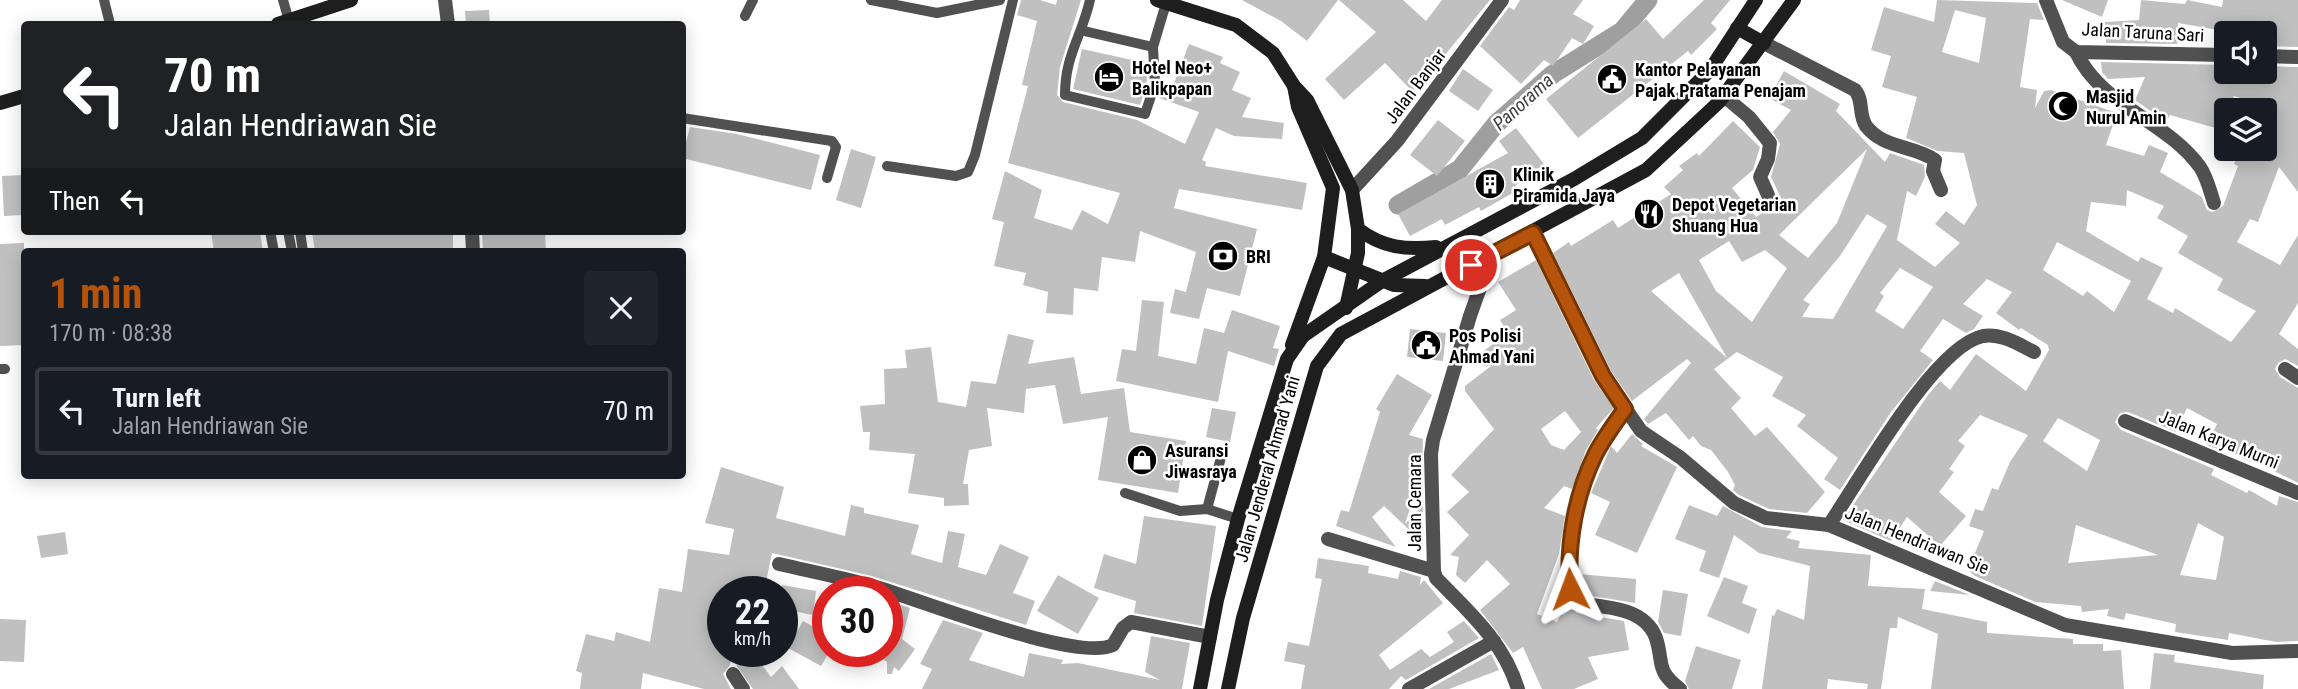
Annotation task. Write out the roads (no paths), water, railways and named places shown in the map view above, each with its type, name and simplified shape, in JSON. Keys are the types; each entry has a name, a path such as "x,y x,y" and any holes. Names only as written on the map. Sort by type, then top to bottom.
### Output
{"main road":[{"path":"289,21 351,0"},
{"name":"Jalan Jenderal Ahmad Yani","path":"1200,689 1238,519 1287,359 1303,336 1382,281 1441,247 1574,179 1642,138 1710,69 1756,0"},
{"name":"Jalan Jenderal Ahmad Yani","path":"1228,689 1244,618 1317,366 1341,334 1533,233 1557,215 1646,170 1724,96 1794,0"},
{"path":"1164,1 1236,25 1273,53 1294,86 1307,100 1352,190 1358,229 1354,268 1341,334"},
{"path":"1737,28 1763,43"},
{"path":"1287,359 1324,257 1333,188 1298,107 1294,86"},
{"path":"0,103 21,97"},
{"path":"1358,229 1374,241 1392,247 1441,247"},
{"path":"1324,257 1382,281 1407,287 1428,286"}],"street":[{"path":"444,0 448,21"},
{"name":"Jalan Banjar","path":"1352,190 1397,141 1502,0"},
{"name":"Jalan Taruna Sari","path":"2046,0 2063,41 2076,52 2214,55"},
{"path":"1763,43 1855,90 1860,99 1862,119 1874,134 1935,160 1933,171 1941,190"},
{"path":"2076,52 2088,74 2109,93 2189,153 2202,170 2214,202"},
{"path":"2277,56 2298,57"},
{"path":"1724,96 1749,117 1770,143 1768,159 1760,177 1768,195"},
{"name":"Jalan Hendriawan Sie","path":"1533,233 1603,376 1641,432 1681,458 1734,503 1766,518 1829,525 1993,592 2065,625 2232,653 2298,651"},
{"name":"Jalan Cemara","path":"1492,254 1470,316 1431,454 1434,571 1436,578 1508,660 1518,689"},
{"path":"1829,525 1925,381 1946,358 1968,341 1987,335 2011,341 2034,352"},
{"path":"1625,409 1595,455 1577,511 1567,555 1570,589 1581,604 1620,609 1645,620 1656,638 1662,673 1680,689"},
{"name":"Jalan Karya Murni","path":"2125,421 2298,493"},
{"path":"1328,540 1434,571"},
{"path":"779,564 870,585 1038,638 1093,648 1113,645 1123,628 1131,622 1210,637"},
{"path":"1409,689 1494,641"},
{"path":"733,674 743,689"}],"lane":[{"path":"104,0 109,21"},
{"path":"283,0 283,21"},
{"path":"745,16 753,0"},
{"path":"871,0 937,13 1000,0"},
{"path":"887,166 956,176 968,172 975,155 1013,0"},
{"path":"1090,0 1084,31 1073,43 1065,95 1091,104 1144,114 1155,85 1153,47 1164,1"},
{"path":"1084,31 1153,47"},
{"path":"686,119 832,141 836,147 827,178"},
{"path":"1207,509 1223,450"},
{"path":"1125,493 1180,511 1207,509 1238,519"}],"waterway":[{"name":"Panorama","path":"1398,205 1460,169 1496,124 1553,74 1622,31 1648,0"}],"place":[{"name":"Hotel Neo+ Balikpapan","path":"1109,77"},
{"name":"Kantor Pelayanan Pajak Pratama Penajam","path":"1612,79"},
{"name":"Masjid Nurul Amin","path":"2063,106"},
{"name":"Klinik Piramida Jaya","path":"1490,184"},
{"name":"Depot Vegetarian Shuang Hua","path":"1649,214"},
{"name":"BRI","path":"1223,256"},
{"name":"Pos Polisi Ahmad Yani","path":"1426,345"},
{"name":"Asuransi Jiwasraya","path":"1142,460"}]}
